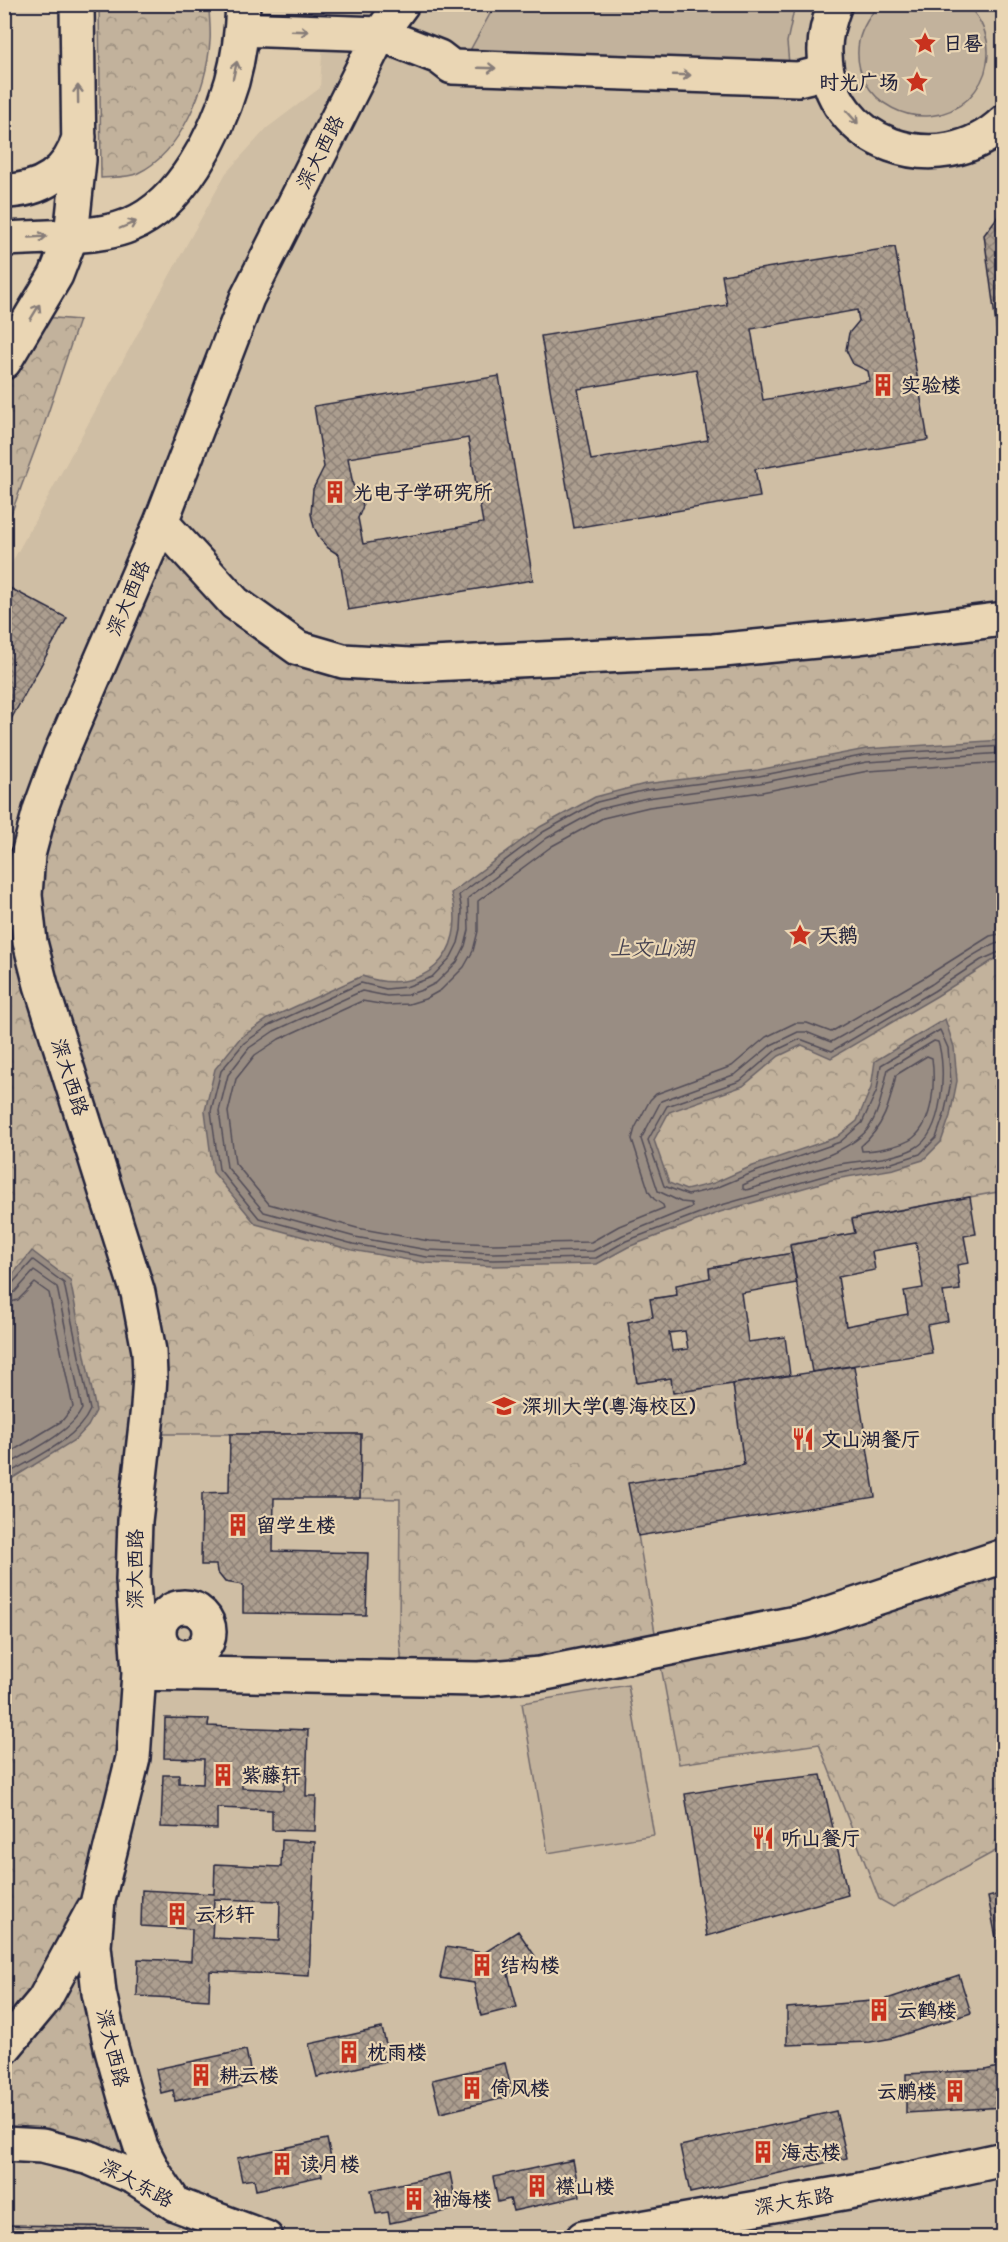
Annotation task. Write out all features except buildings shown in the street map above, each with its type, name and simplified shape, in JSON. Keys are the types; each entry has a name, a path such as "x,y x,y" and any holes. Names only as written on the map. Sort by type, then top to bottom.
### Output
{"street":[{"path":"4,362 56,275 71,236 77,193 80,133 77,4"},
{"path":"835,4 827,25 825,52 827,72 834,92 847,113 862,129 883,143 904,150 926,153 949,152 972,144 993,132 1004,122"},
{"name":"深大西路","path":"175,2204 155,2174 141,2147 111,2047 99,1993 94,1946 98,1900 134,1758 139,1673 133,1580 135,1521 148,1407 149,1351 138,1293 41,985 30,942 25,895 28,855 40,810 60,755 161,522 246,298 380,34 402,5"},
{"path":"4,239 100,233 132,225 148,215 175,192 199,156 232,83 242,16 380,34 439,57 452,67 798,79 827,72"},
{"path":"4,191 33,188 50,179 70,158 76,148 80,133"},
{"path":"161,522 235,603 298,648 343,661 410,666 712,651 1004,620"},
{"path":"139,1673 479,1679 540,1674 806,1621 1004,1556"},
{"path":"4,2048 45,2000 98,1900"},
{"name":"深大东路","path":"4,2144 42,2146 90,2158 134,2177 175,2204 266,2238"},
{"name":"深大东路","path":"583,2238 860,2190 1004,2159"}],"shaded area":[{"name":"深圳大学(粤海校区)","path":"325,5 1003,5 1003,2237 5,2238 5,575 226,173 267,128 320,88"}],"green space":[{"path":"879,4 967,5 973,11 987,39 988,55 983,78 968,99 950,111 930,116 911,115 893,108 877,97 865,82 859,63 859,41 864,26"},
{"path":"99,5 209,5 208,59 204,78 189,117 167,150 153,163 130,176 101,178"},
{"path":"495,5 795,5 787,42 789,64 468,54"},
{"path":"19,315 79,320 42,431 5,530 5,362"},
{"path":"161,522 235,603 343,661 1003,619 1003,1191 853,1218 855,1233 791,1244 792,1253 709,1268 710,1278 677,1285 677,1295 651,1299 653,1317 628,1322 637,1383 671,1378 674,1393 733,1384 744,1465 629,1483 658,1650 403,1678 399,1632 400,1499 360,1498 361,1434 145,1434 139,1673 94,1946 155,2174 5,2144 5,896 25,895"},
{"path":"1003,1556 1003,1847 893,1907 879,1899 819,1744 679,1764 658,1650"},
{"path":"628,1685 654,1835 548,1853 522,1703"}],"water":[{"name":"上文山湖","path":"1003,740 1003,954 831,1058 802,1045 779,1056 743,1086 669,1112 654,1140 669,1183 686,1190 714,1183 750,1167 837,1137 857,1121 871,1088 875,1061 945,1019 954,1047 957,1081 950,1116 941,1142 923,1160 894,1169 835,1179 720,1212 628,1247 597,1264 493,1266 426,1263 352,1250 256,1224 213,1172 205,1111 215,1069 240,1038 268,1019 362,976 384,981 404,981 421,976 436,966 447,952 453,935 455,915 451,893 540,827 595,797 645,784 758,770 866,749"},
{"path":"32,1251 70,1280 96,1411 88,1426 76,1439 5,1483 5,1284"}],"place":[{"name":"日晷","path":"925,43"},
{"name":"时光广场","path":"917,82"},
{"name":"实验楼","path":"883,385"},
{"name":"光电子学研究所","path":"335,492"},
{"name":"天鹅","path":"800,935"},
{"name":"深圳大学(粤海校区)","path":"504,1406"},
{"name":"文山湖餐厅","path":"803,1439"},
{"name":"留学生楼","path":"238,1525"},
{"name":"紫藤轩","path":"223,1775"},
{"name":"听山餐厅","path":"763,1838"},
{"name":"云杉轩","path":"177,1914"},
{"name":"结构楼","path":"482,1965"},
{"name":"云鹤楼","path":"879,2010"},
{"name":"枕雨楼","path":"349,2052"},
{"name":"耕云楼","path":"201,2075"},
{"name":"倚风楼","path":"472,2088"},
{"name":"云鹏楼","path":"955,2091"},
{"name":"海志楼","path":"763,2152"},
{"name":"读月楼","path":"282,2164"},
{"name":"襟山楼","path":"537,2186"},
{"name":"袖海楼","path":"414,2199"}]}
